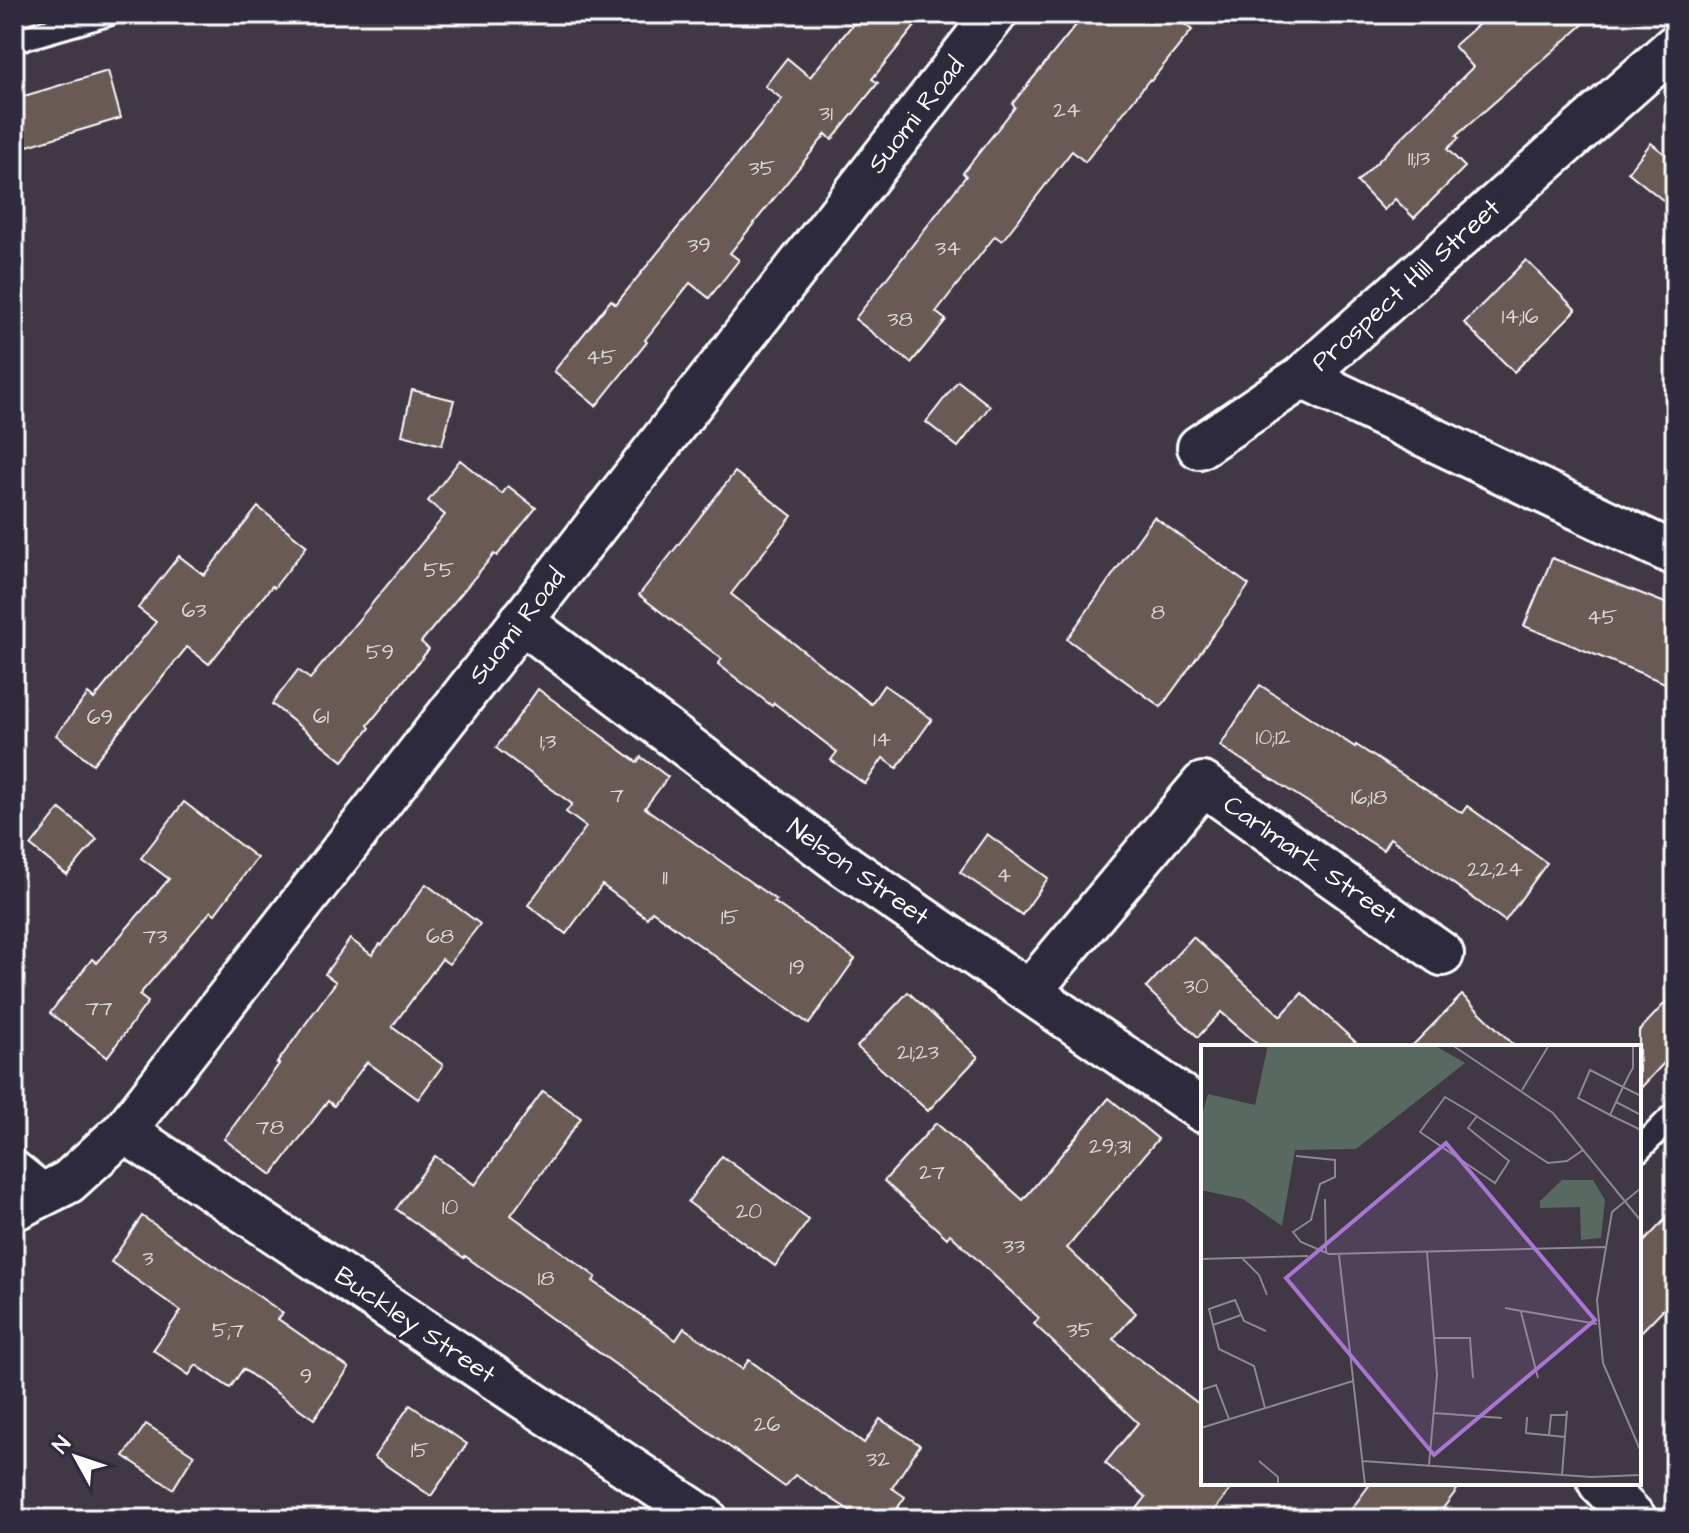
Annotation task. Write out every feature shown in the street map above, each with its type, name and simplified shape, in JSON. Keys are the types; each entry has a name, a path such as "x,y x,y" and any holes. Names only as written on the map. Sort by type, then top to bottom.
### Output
{"street":[{"name":"Suomi Road","path":"14,1209 68,1182 124,1131 995,14"},
{"name":"Prospect Hill Street","path":"1675,46 1302,377 1675,554"},
{"path":"1199,447 1302,377"},
{"name":"Nelson Street","path":"521,621 847,867 1201,1110"},
{"name":"Carlmark Street","path":"1030,991 1203,784 1442,954"},
{"name":"Buckley Street","path":"124,1131 706,1519"},
{"path":"1602,1485 1635,1519"}],"lane":[{"path":"14,41 108,14"},
{"path":"1641,1148 1675,1113"},
{"path":"14,1160 51,1190"}],"building":[{"path":"861,14 925,14 872,79 878,83 832,140 826,134 730,253 739,260 709,298 690,283 596,406 554,371 611,300 616,304 782,99 765,86 787,58 810,77"},
{"path":"1085,14 1171,14 1192,30 1085,162 1072,151 1002,241 995,236 936,312 946,320 911,363 855,319 966,176 963,173 1015,107 1012,104"},
{"path":"1490,14 1595,14 1456,136 1459,138 1447,149 1465,167 1414,218 1395,199 1384,210 1357,182 1473,67 1454,46"},
{"path":"108,71 121,118 14,150 14,99"},
{"path":"1651,143 1675,162 1675,210 1628,172"},
{"path":"1526,260 1576,310 1514,372 1464,323"},
{"path":"958,381 990,406 958,447 926,422"},
{"path":"412,390 454,400 442,445 402,435"},
{"path":"460,460 502,494 508,486 536,508 421,642 429,649 343,761 272,704 298,670 310,679 445,515 428,501"},
{"path":"735,472 792,516 731,594 871,704 884,685 932,719 897,768 883,758 865,784 831,760 837,752 718,664 722,659 639,595"},
{"path":"258,507 307,546 209,664 187,647 93,764 56,735 88,694 94,699 156,622 138,608 179,556 204,575"},
{"path":"1154,517 1249,585 1161,707 1067,639"},
{"path":"1552,558 1675,607 1675,687 1524,626"},
{"path":"1260,685 1462,813 1467,806 1547,863 1505,921 1390,838 1383,850 1220,746"},
{"path":"538,689 637,762 641,757 668,777 645,808 855,959 809,1024 652,911 647,918 602,885 566,934 528,905 586,827 566,812 572,804 496,748"},
{"path":"184,802 257,858 215,914 211,911 139,995 148,1002 107,1057 50,1013 92,959 97,963 169,879 141,858"},
{"path":"60,809 97,839 67,875 31,846"},
{"path":"987,834 1048,878 1022,915 960,872"},
{"path":"426,884 480,924 449,964 442,959 392,1027 443,1065 418,1099 367,1062 334,1106 328,1101 272,1175 224,1139 336,982 325,974 350,939 372,955"},
{"path":"1193,937 1281,1016 1302,993 1359,1045 1254,1045 1256,1043 1221,1012 1198,1037 1146,988"},
{"path":"908,992 978,1057 928,1111 857,1047"},
{"path":"1675,992 1675,1051 1641,1088 1641,1045 1639,1031"},
{"path":"1462,995 1514,1045 1413,1045"},
{"path":"543,1091 581,1118 511,1215 596,1277 593,1281 676,1340 684,1328 742,1369 749,1360 864,1443 880,1419 920,1445 892,1488 905,1497 890,1519 863,1519 795,1475 785,1487 396,1209 435,1156 475,1185"},
{"path":"1109,1098 1158,1139 1067,1248 1136,1313 1113,1339 1201,1405 1201,1485 1234,1485 1207,1519 1129,1519 1146,1497 1105,1463 1138,1423 1034,1324 1039,1318 950,1234 947,1238 884,1181 936,1123 1023,1200"},
{"path":"722,1156 809,1220 775,1266 688,1202"},
{"path":"1675,1209 1675,1297 1641,1332 1641,1245"},
{"path":"142,1216 283,1313 278,1319 349,1368 314,1419 243,1369 230,1388 196,1365 189,1375 153,1350 181,1311 111,1262"},
{"path":"410,1405 467,1444 431,1496 374,1457"},
{"path":"146,1424 194,1455 173,1489 124,1456"},
{"path":"1370,1485 1460,1485 1435,1519 1344,1519"}]}
